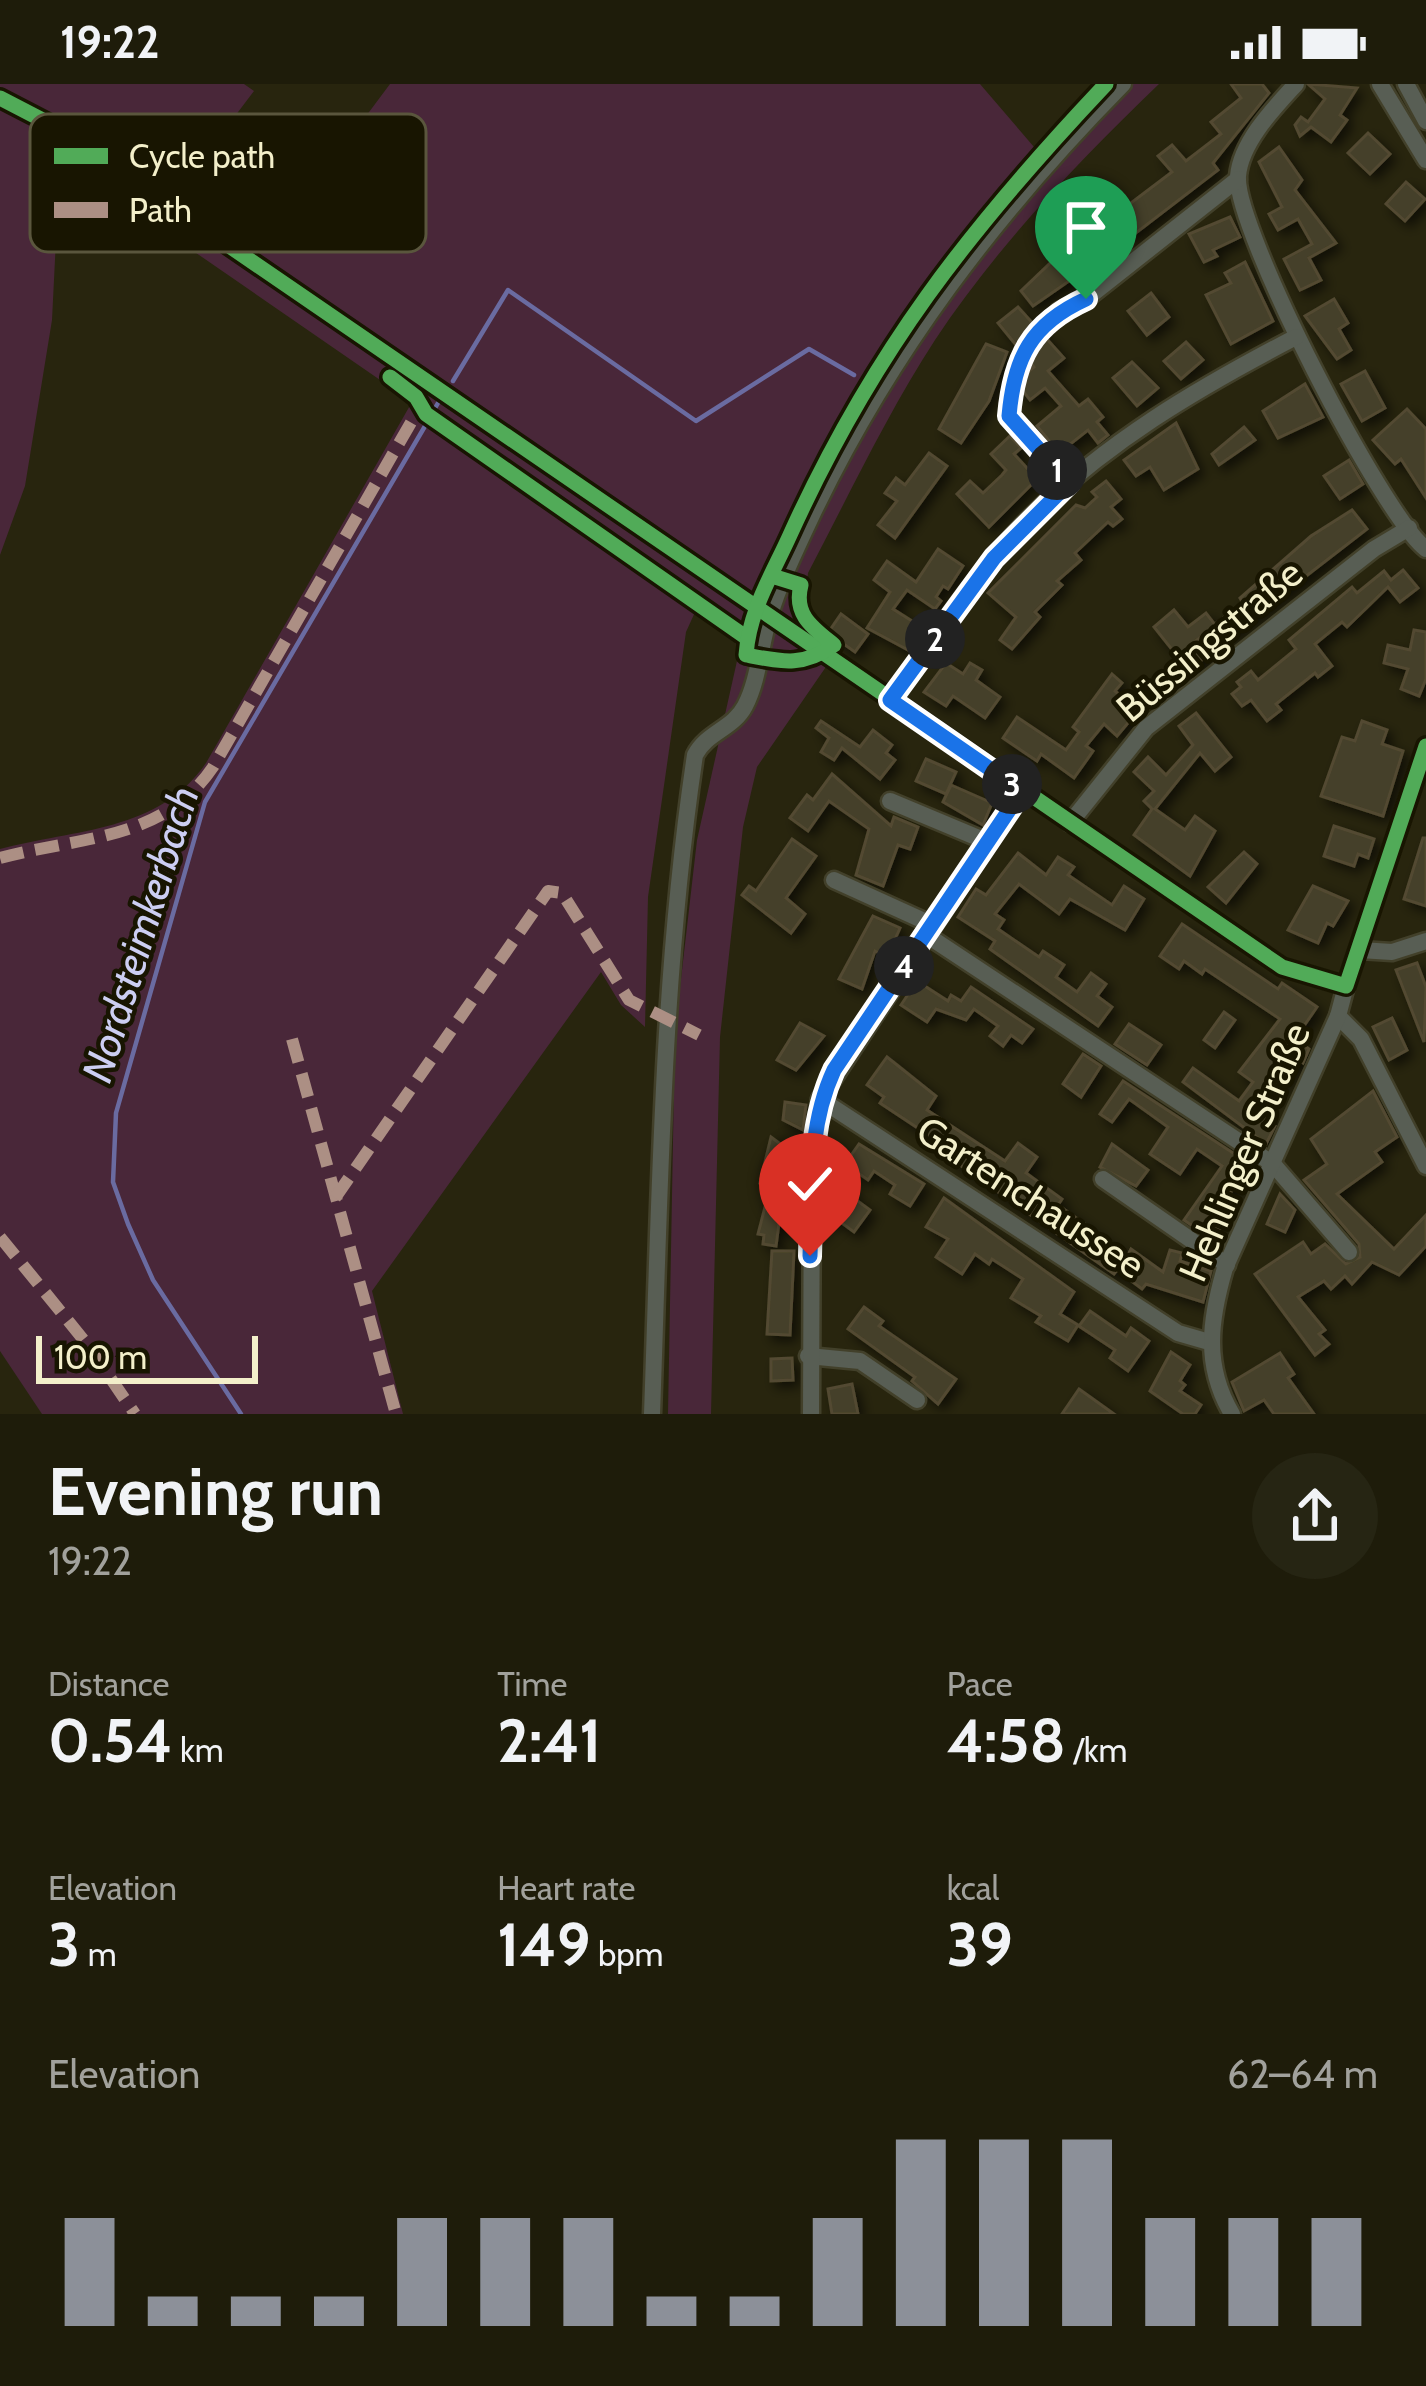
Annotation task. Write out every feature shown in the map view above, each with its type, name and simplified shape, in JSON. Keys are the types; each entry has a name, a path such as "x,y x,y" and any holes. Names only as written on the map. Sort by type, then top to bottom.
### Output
{"street":[{"path":"652,1414 663,1042 677,875 695,755 701,744 732,726 747,704 768,619 840,460 921,320 1014,200 1123,84"},
{"path":"1059,311 1086,299 1238,179 1252,140 1296,84"},
{"path":"1380,84 1426,160"},
{"path":"1406,84 1426,121"},
{"path":"0,98 31,114"},
{"path":"1238,179 1296,337 1408,528 1426,549"},
{"path":"236,252 1282,967 1346,986"},
{"path":"890,700 994,558 1069,483 1187,393 1296,337"},
{"path":"1011,393 1009,416 1069,483"},
{"name":"Büssingstraße","path":"1070,823 1146,728 1374,549 1408,528"},
{"path":"1426,746 1360,950 1392,952 1426,941"},
{"path":"811,1414 812,1156 820,1099 1022,791"},
{"path":"890,801 988,842"},
{"path":"834,880 929,930 1273,1164 1349,1252"},
{"name":"Hehlinger Straße","path":"1232,1414 1214,1374 1209,1342 1227,1264 1338,1016 1360,950"},
{"path":"1338,1016 1361,1040 1426,1166"},
{"name":"Gartenchaussee","path":"820,1099 1178,1333 1209,1342"},
{"path":"1103,1179 1227,1264"},
{"path":"808,1356 860,1361 917,1400"}],"path":[{"path":"1011,393 1020,354 1059,311"}],"shaded area":[{"path":"0,84 244,84 254,91 237,114 30,114 30,252 55,252 52,320 25,486 0,555"},
{"path":"390,84 980,84 1034,147 1096,84 1159,84 1040,206 959,305 901,397 808,573 805,603 841,645 757,767 743,827 720,1037 711,1414 668,1414 675,1031 697,840 739,652 733,637 696,610 686,632 648,897 645,1027 621,1005 601,972 372,1291 403,1414 42,1414 0,1351 0,849 114,824 165,803 187,786 206,763 412,402 195,252 426,252 426,114 368,114"}],"building":[{"path":"1231,84 1262,84 1269,93 1213,163 1218,170 1132,236 1115,215 1172,172 1158,156 1172,145 1186,161 1221,134 1211,122 1241,98"},
{"path":"1308,84 1357,88 1340,115 1347,120 1331,142 1311,127 1300,136 1295,125 1301,117 1308,122 1325,99"},
{"path":"1368,133 1390,154 1370,174 1348,153"},
{"path":"1279,147 1302,180 1295,190 1336,243 1309,258 1321,280 1300,290 1284,259 1312,244 1298,219 1278,230 1269,214 1282,207 1259,162"},
{"path":"1406,182 1425,199 1405,221 1386,204"},
{"path":"1230,217 1240,237 1213,250 1217,256 1204,262 1189,234"},
{"path":"1090,225 1111,252 1033,306 1021,291"},
{"path":"1245,262 1273,321 1231,344 1206,295 1231,283 1225,273"},
{"path":"1151,293 1169,317 1147,335 1128,311"},
{"path":"1334,299 1348,323 1339,329 1351,350 1337,359 1305,316"},
{"path":"1018,307 1064,358 1048,371 1079,406 1088,399 1103,417 1097,422 1108,435 1098,443 1088,430 1059,453 1037,426 1061,406 1045,388 1030,400 1016,382 1034,367 998,323"},
{"path":"1186,342 1203,360 1181,379 1164,361"},
{"path":"986,344 1007,352 989,401 961,443 939,429"},
{"path":"1132,362 1158,388 1137,406 1113,378"},
{"path":"1365,371 1385,408 1362,421 1341,384"},
{"path":"1305,384 1323,417 1278,438 1263,411"},
{"path":"1407,409 1426,429 1426,498 1401,459 1395,464 1373,440"},
{"path":"1176,423 1198,469 1164,490 1150,467 1136,476 1124,460"},
{"path":"1244,427 1255,440 1219,465 1212,454"},
{"path":"1010,436 1021,448 1014,454 1037,479 989,527 957,494 970,481 983,493 1002,475 1006,470 991,454"},
{"path":"929,453 947,466 895,538 878,525 897,501 885,493 896,478 905,485"},
{"path":"1349,460 1363,484 1340,499 1324,476"},
{"path":"1106,481 1121,499 1111,507 1122,519 1113,526 1108,522 1075,553 1081,560 1057,581 1062,585 1035,612 1040,617 1012,649 1000,640 1016,617 988,593 1076,505 1085,508 1097,497 1092,492"},
{"path":"1352,510 1367,529 1226,638 1215,624 1243,603 1240,598 1311,536"},
{"path":"938,549 963,566 948,589 943,586 935,609 907,590 893,609 920,626 908,650 867,628 890,592 874,580 887,561 916,582"},
{"path":"1403,570 1418,588 1400,602 1388,587 1347,627 1342,622 1315,644 1332,666 1318,677 1315,673 1276,704 1281,710 1267,721 1251,700 1242,706 1232,694 1241,687 1237,682 1251,671 1258,680 1296,649 1289,640 1352,587 1357,593 1384,571 1391,580"},
{"path":"1174,610 1188,627 1206,613 1216,626 1197,640 1209,654 1158,696 1148,684 1178,657 1154,627"},
{"path":"841,614 868,634 855,652 828,633"},
{"path":"1414,630 1426,632 1426,679 1419,696 1401,689 1408,669 1384,663 1388,645 1410,650"},
{"path":"946,663 963,674 970,663 982,670 976,680 1000,697 985,718 953,696 946,706 924,692"},
{"path":"1112,674 1122,683 1115,691 1138,711 1117,736 1104,724 1086,746 1093,751 1074,778 1041,754 1037,761 1003,738 1017,717 1066,750 1079,732 1073,727"},
{"path":"1196,713 1231,757 1215,771 1200,753 1155,809 1185,830 1195,816 1215,831 1190,876 1134,835 1152,809 1144,801 1154,791 1134,772 1148,757 1166,775 1193,745 1179,726"},
{"path":"821,721 860,747 873,730 892,745 886,753 895,760 880,779 842,748 834,760 821,752 829,738 816,728"},
{"path":"1362,721 1387,730 1382,744 1403,751 1383,816 1321,796 1342,737 1355,741"},
{"path":"926,759 956,772 946,794 916,781"},
{"path":"832,774 891,826 894,817 918,827 910,849 898,845 883,886 856,875 869,829 829,801 808,831 790,818 807,795 813,800"},
{"path":"951,785 992,803 983,825 943,802"},
{"path":"1334,826 1374,839 1368,858 1358,854 1354,866 1324,856"},
{"path":"1426,838 1426,906 1404,899"},
{"path":"792,839 816,856 786,898 805,914 791,933 742,895 749,886 756,891"},
{"path":"1244,852 1257,864 1226,903 1208,887"},
{"path":"1018,853 1046,875 1058,857 1074,867 1068,875 1112,905 1124,886 1144,899 1125,930 1070,899 1059,914 1019,884 995,914 1004,920 998,929 1039,957 1043,951 1064,965 1056,977 1077,992 1091,973 1106,984 1097,996 1112,1007 1098,1026 990,949 995,941 958,917 976,889 986,895"},
{"path":"1313,886 1348,901 1333,926 1327,923 1318,943 1288,930"},
{"path":"873,916 900,928 887,957 875,951 862,989 839,979"},
{"path":"1182,924 1278,989 1282,983 1317,1007 1295,1039 1309,1049 1303,1063 1299,1060 1260,1115 1275,1126 1266,1144 1183,1082 1193,1068 1239,1101 1253,1082 1239,1072 1280,1019 1205,969 1202,974 1184,961 1179,969 1160,956"},
{"path":"1417,963 1426,987 1424,1042 1396,970"},
{"path":"917,981 948,1001 951,995 961,1001 971,987 1033,1029 1022,1043 1011,1035 1003,1046 990,1036 998,1026 974,1009 966,1020 936,1009 927,1022 901,1005"},
{"path":"1224,1012 1235,1020 1215,1048 1204,1040"},
{"path":"1392,1018 1407,1050 1389,1060 1373,1027"},
{"path":"800,1023 824,1036 796,1070 777,1060"},
{"path":"1129,1024 1161,1045 1147,1065 1115,1044"},
{"path":"1083,1054 1101,1066 1081,1097 1063,1084"},
{"path":"887,1057 936,1096 927,1110 1005,1161 1018,1143 1037,1157 1026,1173 1062,1199 1058,1205 1128,1255 1131,1249 1163,1272 1170,1250 1182,1253 1180,1261 1211,1271 1203,1302 1146,1284 1142,1289 1117,1270 1114,1274 953,1160 957,1154 880,1103 884,1097 867,1085"},
{"path":"1123,1081 1256,1168 1248,1184 1240,1179 1210,1223 1220,1229 1213,1240 1184,1220 1222,1166 1197,1149 1180,1174 1150,1154 1168,1127 1129,1099 1112,1122 1100,1114"},
{"path":"1373,1091 1397,1137 1375,1152 1382,1162 1337,1194 1394,1249 1426,1215 1426,1246 1399,1275 1372,1262 1352,1284 1345,1276 1331,1289 1324,1281 1298,1297 1325,1330 1319,1334 1329,1344 1315,1355 1255,1274 1303,1242 1311,1254 1325,1244 1346,1264 1360,1257 1359,1244 1304,1180 1327,1164 1311,1139"},
{"path":"785,1102 806,1105 803,1130 783,1120"},
{"path":"771,1137 791,1152 785,1197 795,1199 790,1225 779,1223 776,1246 763,1244 764,1235 758,1234 771,1184 760,1183"},
{"path":"859,1144 924,1184 910,1206 890,1194 895,1185 874,1171 868,1180 845,1164"},
{"path":"1112,1144 1148,1170 1136,1186 1100,1167"},
{"path":"844,1191 870,1210 854,1232 828,1213"},
{"path":"1280,1194 1295,1210 1285,1232 1267,1224"},
{"path":"944,1198 1074,1292 1060,1314 1078,1325 1068,1341 1036,1322 1041,1316 1011,1298 1023,1279 992,1259 989,1264 975,1254 962,1274 936,1257 948,1239 926,1227"},
{"path":"772,1251 794,1251 790,1335 767,1334"},
{"path":"864,1307 883,1321 879,1326 956,1379 938,1404 912,1381 915,1377 848,1329"},
{"path":"1090,1311 1126,1336 1131,1328 1149,1341 1128,1371 1110,1358 1115,1350 1079,1326"},
{"path":"1171,1352 1190,1365 1180,1391 1201,1405 1195,1414 1183,1414 1150,1391"},
{"path":"1280,1353 1294,1374 1288,1378 1314,1414 1274,1414 1264,1400 1244,1411 1232,1382"},
{"path":"792,1358 793,1380 771,1381 771,1359"},
{"path":"852,1384 858,1414 832,1414 828,1389"},
{"path":"1079,1389 1114,1414 1062,1414"}],"waterway":[{"name":"Nordsteimkerbach","path":"453,381 508,290 696,421 809,349 854,375"},
{"name":"Nordsteimkerbach","path":"434,410 438,403"},
{"name":"Nordsteimkerbach","path":"241,1414 153,1280 128,1224 113,1182 116,1113 205,802 428,421"}],"marked path":[{"path":"0,858 144,823 192,792 213,767 425,398"},
{"path":"335,1198 548,891 562,893 629,1000 699,1035"},
{"path":"292,1039 396,1414"},
{"path":"0,1237 87,1344 135,1414"}],"cycle path":[{"path":"772,576 801,585 802,613 834,645 792,661 746,655 756,608 769,579 822,469 890,350 968,242 1106,84"},
{"path":"0,98 31,114"},
{"path":"238,252 1282,967 1346,986 1426,746"},
{"path":"390,377 416,397 426,414 747,638"}],"route":[{"path":"810,1256 812,1156 820,1099 834,1070 1022,791 890,700 994,558 1069,483 1009,416 1011,393 1020,354 1059,311 1086,299"}]}
